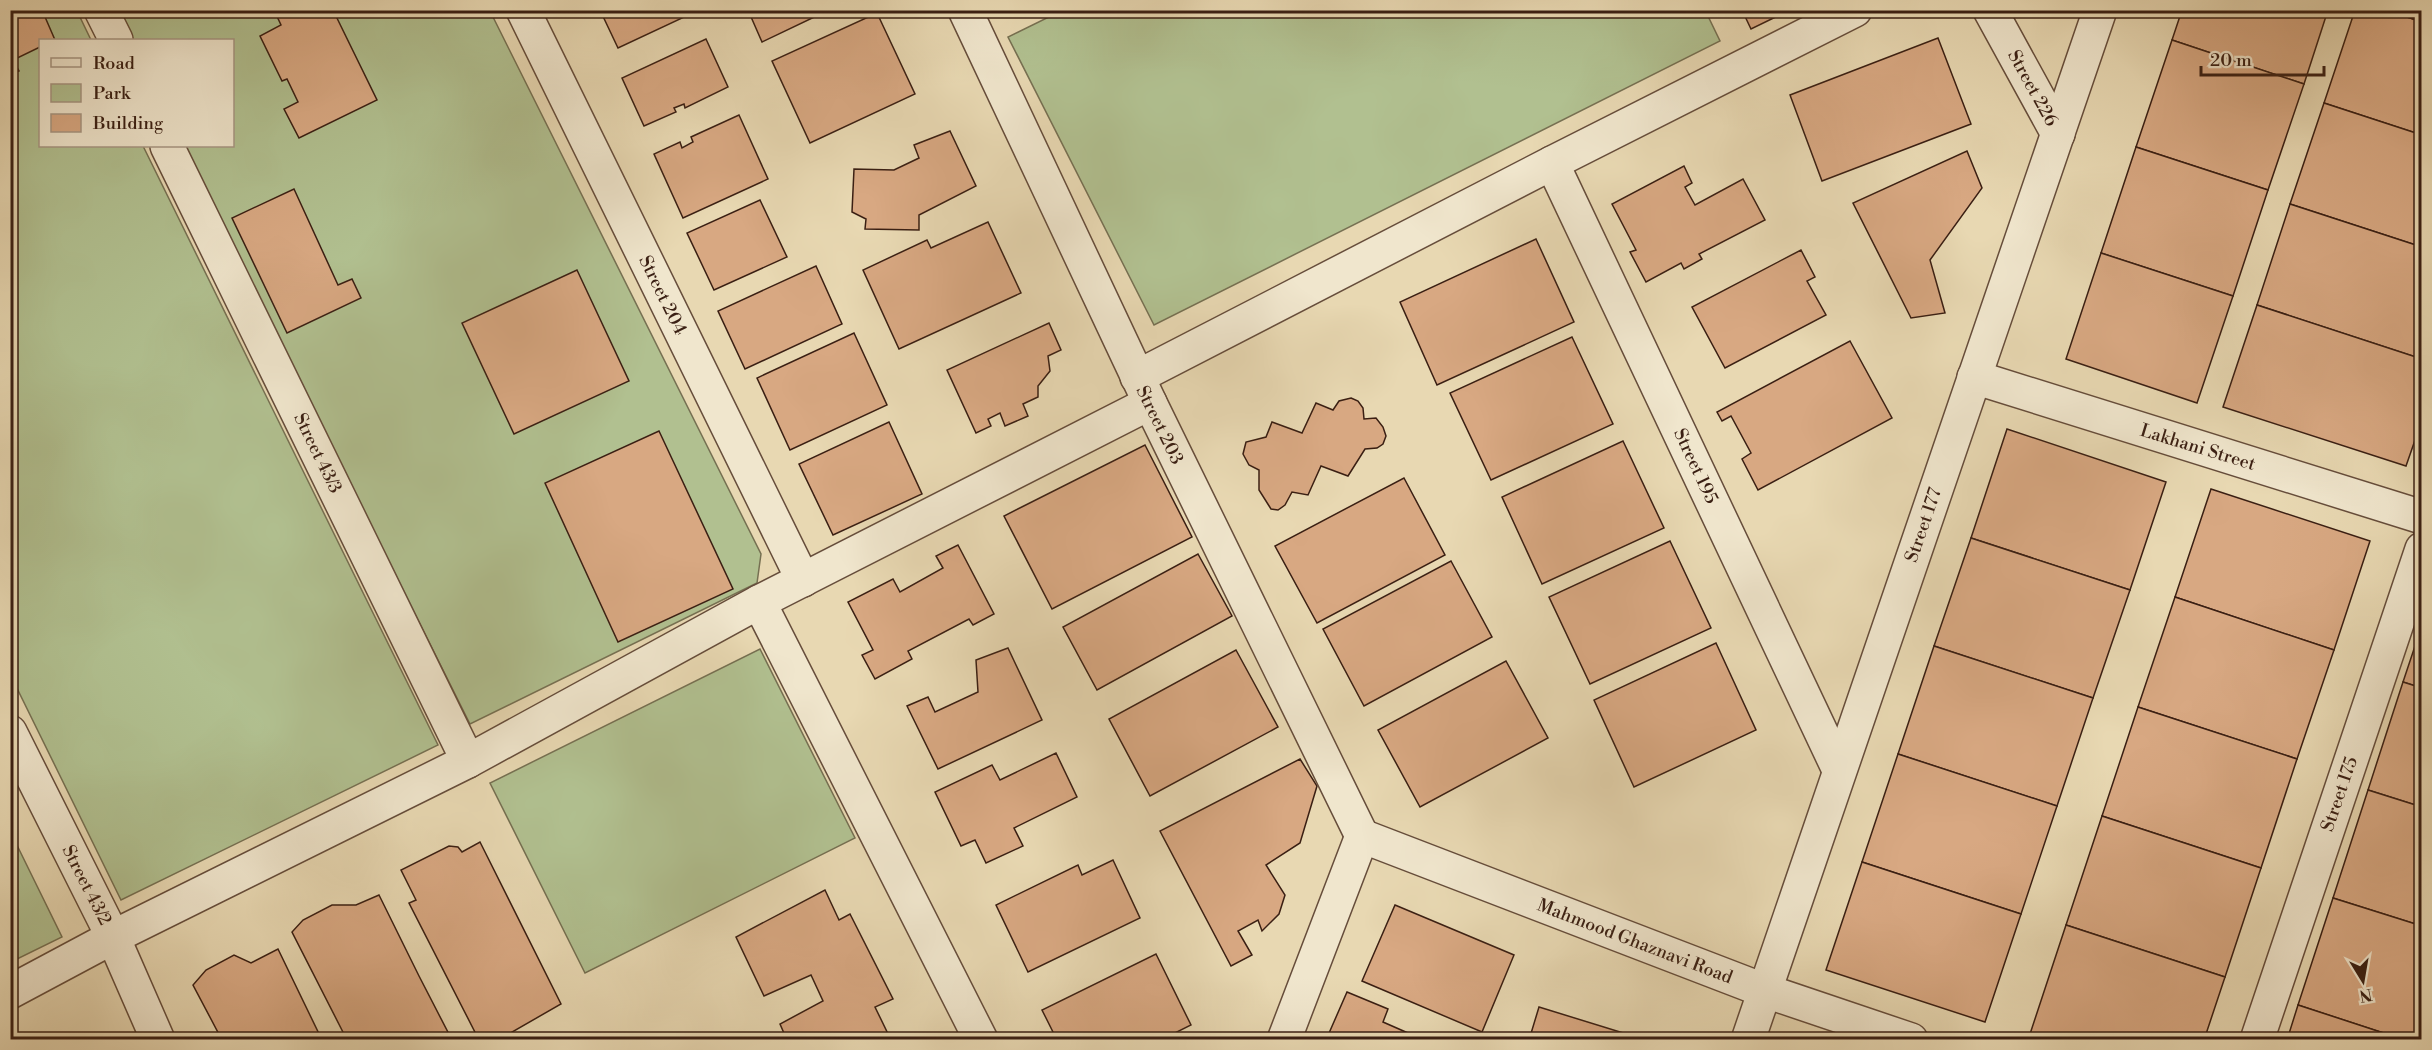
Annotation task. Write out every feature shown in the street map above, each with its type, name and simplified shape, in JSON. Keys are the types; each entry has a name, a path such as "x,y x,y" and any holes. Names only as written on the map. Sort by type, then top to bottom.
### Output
{"street":[{"path":"101,10 116,39"},
{"name":"Street 204","path":"523,10 803,580"},
{"name":"Street 203","path":"965,10 1143,390 1362,836"},
{"path":"10,992 113,937 468,761 803,580 1552,163 1855,10"},
{"name":"Street 226","path":"1990,10 2058,134"},
{"name":"Street 177","path":"1748,1040 1763,990 2100,10"},
{"name":"Street 43/3","path":"167,147 468,761"},
{"name":"Street 195","path":"1552,163 1839,770"},
{"name":"Lakhani Street","path":"1974,377 2421,517"},
{"name":"Street 175","path":"2257,1040 2421,549"},
{"path":"759,602 981,1040"},
{"name":"Street 43/2","path":"10,732 113,937 158,1040"},
{"path":"1284,1040 1362,836"},
{"name":"Mahmood Ghaznavi Road","path":"1362,836 1763,990 1911,1040"}],"green space":[{"path":"1705,10 1720,41 1154,325 1008,37 1061,11"},
{"path":"11,11 77,11 91,39 39,39 39,147 143,147 438,745 121,900 11,676"},
{"path":"114,11 490,11 761,554 757,583 470,724 182,147 234,147 234,39 128,39"},
{"path":"760,649 855,838 585,973 490,783"},
{"path":"11,833 62,937 10,962"}],"building":[{"path":"10,10 42,10 55,39 39,39 39,47 13,60 19,71 10,75"},
{"path":"274,10 333,10 377,100 299,138 284,109 298,102 287,79 282,81 260,36 281,25"},
{"path":"600,10 694,10 695,12 618,48"},
{"path":"748,10 829,10 762,42"},
{"path":"1742,10 1790,10 1751,29"},
{"path":"2182,10 2328,10 2304,84 2172,40"},
{"path":"2355,10 2386,10 2422,22 2422,135 2324,103"},
{"path":"2386,10 2422,10 2422,22"},
{"path":"877,13 915,94 810,143 772,61"},
{"path":"1938,38 1971,124 1822,181 1790,95"},
{"path":"706,39 728,87 685,108 684,104 674,108 676,112 644,126 622,78"},
{"path":"2172,40 2304,84 2268,190 2136,147"},
{"path":"2324,103 2422,135 2422,247 2290,204"},
{"path":"739,115 768,179 683,218 654,154 680,142 682,148 693,142 691,137"},
{"path":"950,131 976,186 919,215 919,230 865,229 866,219 852,212 854,169 894,170 919,158 914,145"},
{"path":"2136,147 2268,190 2233,296 2101,253"},
{"path":"1967,151 1982,188 1930,260 1945,313 1911,318 1853,203"},
{"path":"1684,166 1692,183 1685,187 1695,205 1743,179 1765,220 1699,254 1702,259 1684,269 1681,263 1646,282 1630,252 1636,250 1612,204"},
{"path":"294,189 338,285 352,279 361,298 287,333 232,218"},
{"path":"760,200 787,257 714,290 687,233"},
{"path":"2290,204 2422,247 2422,359 2257,305"},
{"path":"988,222 1021,293 899,349 863,270 927,240 931,248"},
{"path":"1536,239 1574,322 1437,385 1400,302"},
{"path":"1801,250 1815,277 1807,281 1826,315 1725,368 1692,307"},
{"path":"2101,253 2233,296 2197,403 2066,359"},
{"path":"816,266 842,324 745,369 718,311"},
{"path":"577,270 629,381 514,434 462,323"},
{"path":"2257,305 2422,359 2422,420 2406,466 2223,407"},
{"path":"1049,323 1061,350 1048,356 1050,371 1038,386 1038,397 1023,404 1028,416 1005,426 1000,413 988,419 991,426 976,433 947,370"},
{"path":"854,333 887,405 790,450 757,378"},
{"path":"1572,337 1613,424 1491,480 1450,393"},
{"path":"1850,341 1892,418 1758,490 1742,459 1751,453 1731,416 1722,421 1717,412"},
{"path":"1351,398 1358,401 1363,408 1364,419 1376,418 1383,427 1386,436 1383,444 1377,448 1365,449 1348,476 1321,466 1308,495 1292,492 1285,505 1278,510 1271,509 1259,490 1259,470 1249,465 1243,454 1246,442 1266,437 1272,422 1302,433 1316,403 1333,410 1339,401"},
{"path":"889,422 922,494 833,535 799,464"},
{"path":"2007,429 2166,482 2130,590 1971,538"},
{"path":"659,431 733,589 618,642 545,483"},
{"path":"1623,441 1664,528 1542,584 1502,497"},
{"path":"1145,445 1192,537 1052,609 1004,516"},
{"path":"1404,478 1445,555 1317,623 1275,546"},
{"path":"2211,489 2370,541 2334,650 2175,597"},
{"path":"1971,538 2130,590 2093,698 1934,646"},
{"path":"1670,541 1711,628 1590,684 1549,597"},
{"path":"958,545 994,614 973,625 969,619 908,651 912,659 875,679 862,655 873,650 848,602 893,579 900,592 943,568 936,556"},
{"path":"1198,554 1232,616 1097,690 1063,627"},
{"path":"1451,561 1492,637 1364,706 1323,629"},
{"path":"2175,597 2334,650 2297,759 2138,707"},
{"path":"2422,625 2422,688 2403,682"},
{"path":"1716,643 1756,730 1634,787 1594,700"},
{"path":"1934,646 2093,698 2057,806 1898,754"},
{"path":"1008,648 1042,720 938,769 907,706 928,697 935,712 978,692 976,660"},
{"path":"1236,650 1278,727 1150,796 1109,719"},
{"path":"1506,661 1548,738 1420,807 1378,730"},
{"path":"2403,682 2422,688 2422,807 2368,790"},
{"path":"2138,707 2297,759 2261,868 2102,816"},
{"path":"1056,753 1077,797 1014,828 1023,846 986,863 975,840 961,846 935,792 992,765 1000,780"},
{"path":"1898,754 2057,806 2021,914 1862,862"},
{"path":"1300,759 1317,786 1300,843 1266,865 1285,895 1279,914 1262,931 1258,920 1238,931 1252,955 1231,966 1160,831"},
{"path":"2368,790 2422,807 2422,926 2333,898"},
{"path":"2102,816 2261,868 2225,977 2066,925"},
{"path":"480,842 561,1004 498,1040 479,1040 409,903 416,900 401,870 449,846 458,847 462,852"},
{"path":"1113,860 1140,918 1028,972 996,905 1078,865 1082,875"},
{"path":"1862,862 2021,914 1985,1022 1826,970"},
{"path":"825,890 839,920 850,914 893,999 875,1007 891,1040 787,1040 780,1024 823,1001 811,975 764,996 736,937"},
{"path":"379,895 452,1040 347,1040 292,932 303,920 332,905 356,905"},
{"path":"2333,898 2422,926 2422,1040 2405,1040 2298,1005"},
{"path":"1395,905 1514,955 1482,1032 1362,981"},
{"path":"2066,925 2225,977 2204,1040 2046,1040 2030,1034"},
{"path":"278,949 322,1040 222,1040 193,985 206,970 234,955 251,963"},
{"path":"1156,954 1191,1025 1161,1040 1057,1040 1042,1010"},
{"path":"1347,992 1388,1009 1383,1022 1424,1040 1326,1040"},
{"path":"2298,1005 2405,1040 2287,1040"},
{"path":"1539,1007 1646,1040 1529,1040"}]}
